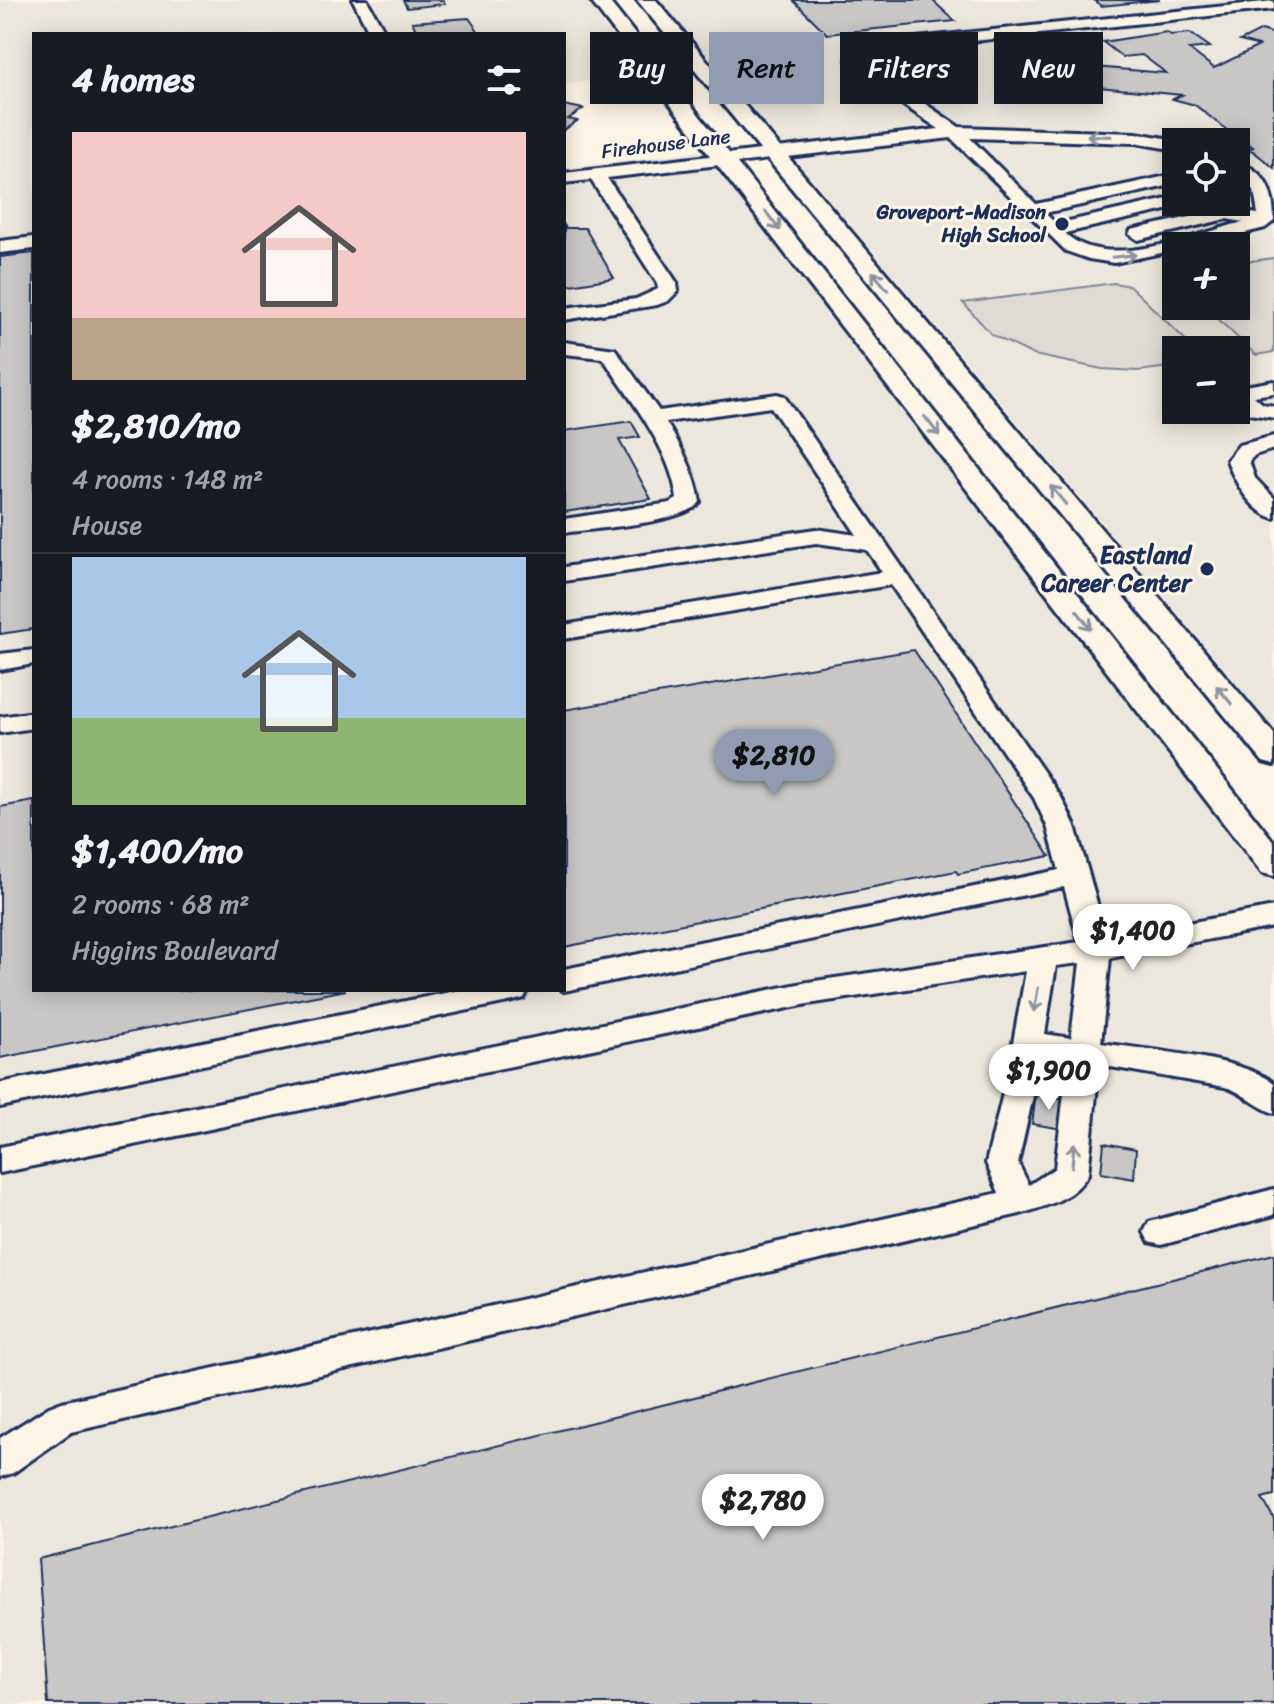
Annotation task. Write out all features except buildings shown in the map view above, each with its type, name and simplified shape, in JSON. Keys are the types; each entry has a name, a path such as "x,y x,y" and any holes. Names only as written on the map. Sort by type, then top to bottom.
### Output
{"main road":[{"path":"599,0 1274,865"},
{"path":"646,0 1274,755"}],"street":[{"path":"360,0 377,32"},
{"path":"1269,222 1121,257 1097,256 1076,249 1052,230 955,132 862,70 855,61 857,53 867,48 1274,5"},
{"name":"Firehouse Lane","path":"566,178 955,132 1136,138 1162,143"},
{"path":"566,314 648,302 663,298 668,291 667,283 596,174"},
{"path":"1250,174 1266,192 1269,222"},
{"path":"1032,210 1162,182"},
{"path":"1052,230 1162,206"},
{"path":"1076,249 1195,216"},
{"path":"1250,216 1269,222"},
{"path":"0,247 32,243"},
{"path":"566,348 608,353 652,418 690,488 689,502 676,509 566,526"},
{"path":"1274,387 1246,391 1241,395 1257,410 1274,412"},
{"path":"0,1461 62,1418 1020,1201 1050,1191 1071,1174 1096,950 1061,826 1047,797 777,400 652,418"},
{"path":"1274,442 1247,450 1238,460 1245,480 1274,511"},
{"path":"566,574 816,536 874,544"},
{"path":"566,632 897,577"},
{"path":"0,662 32,657"},
{"path":"0,725 32,720"},
{"path":"566,980 1074,876"},
{"path":"0,1160 808,993 1096,950 1274,917"},
{"path":"1020,1201 1002,1163 1043,957"},
{"path":"0,1095 503,992"},
{"path":"1028,1042 1225,1075 1252,1083 1274,1101"},
{"path":"1161,1232 1274,1202"}],"shaded area":[{"path":"0,0 586,0 609,32 590,32 590,81 566,84 566,32 32,32 32,992 566,992 566,168 700,151 1274,866 1274,1704 0,1704"},
{"name":"Groveport-Madison High School","path":"660,0 1274,0 1274,728 748,104 824,104 824,32 709,32 709,58 693,39 693,32 687,32"},
{"path":"1274,258 1274,352 1256,355 1250,349 1250,336 1236,336 1219,320 1250,320 1250,261"},
{"path":"1114,283 1130,286 1182,336 1162,336 1162,368 1138,371 1102,369 1034,355 992,335 963,303"}],"place":[{"name":"Groveport-Madison High School","path":"1062,224"},
{"name":"Eastland Career Center","path":"1207,569"}]}
